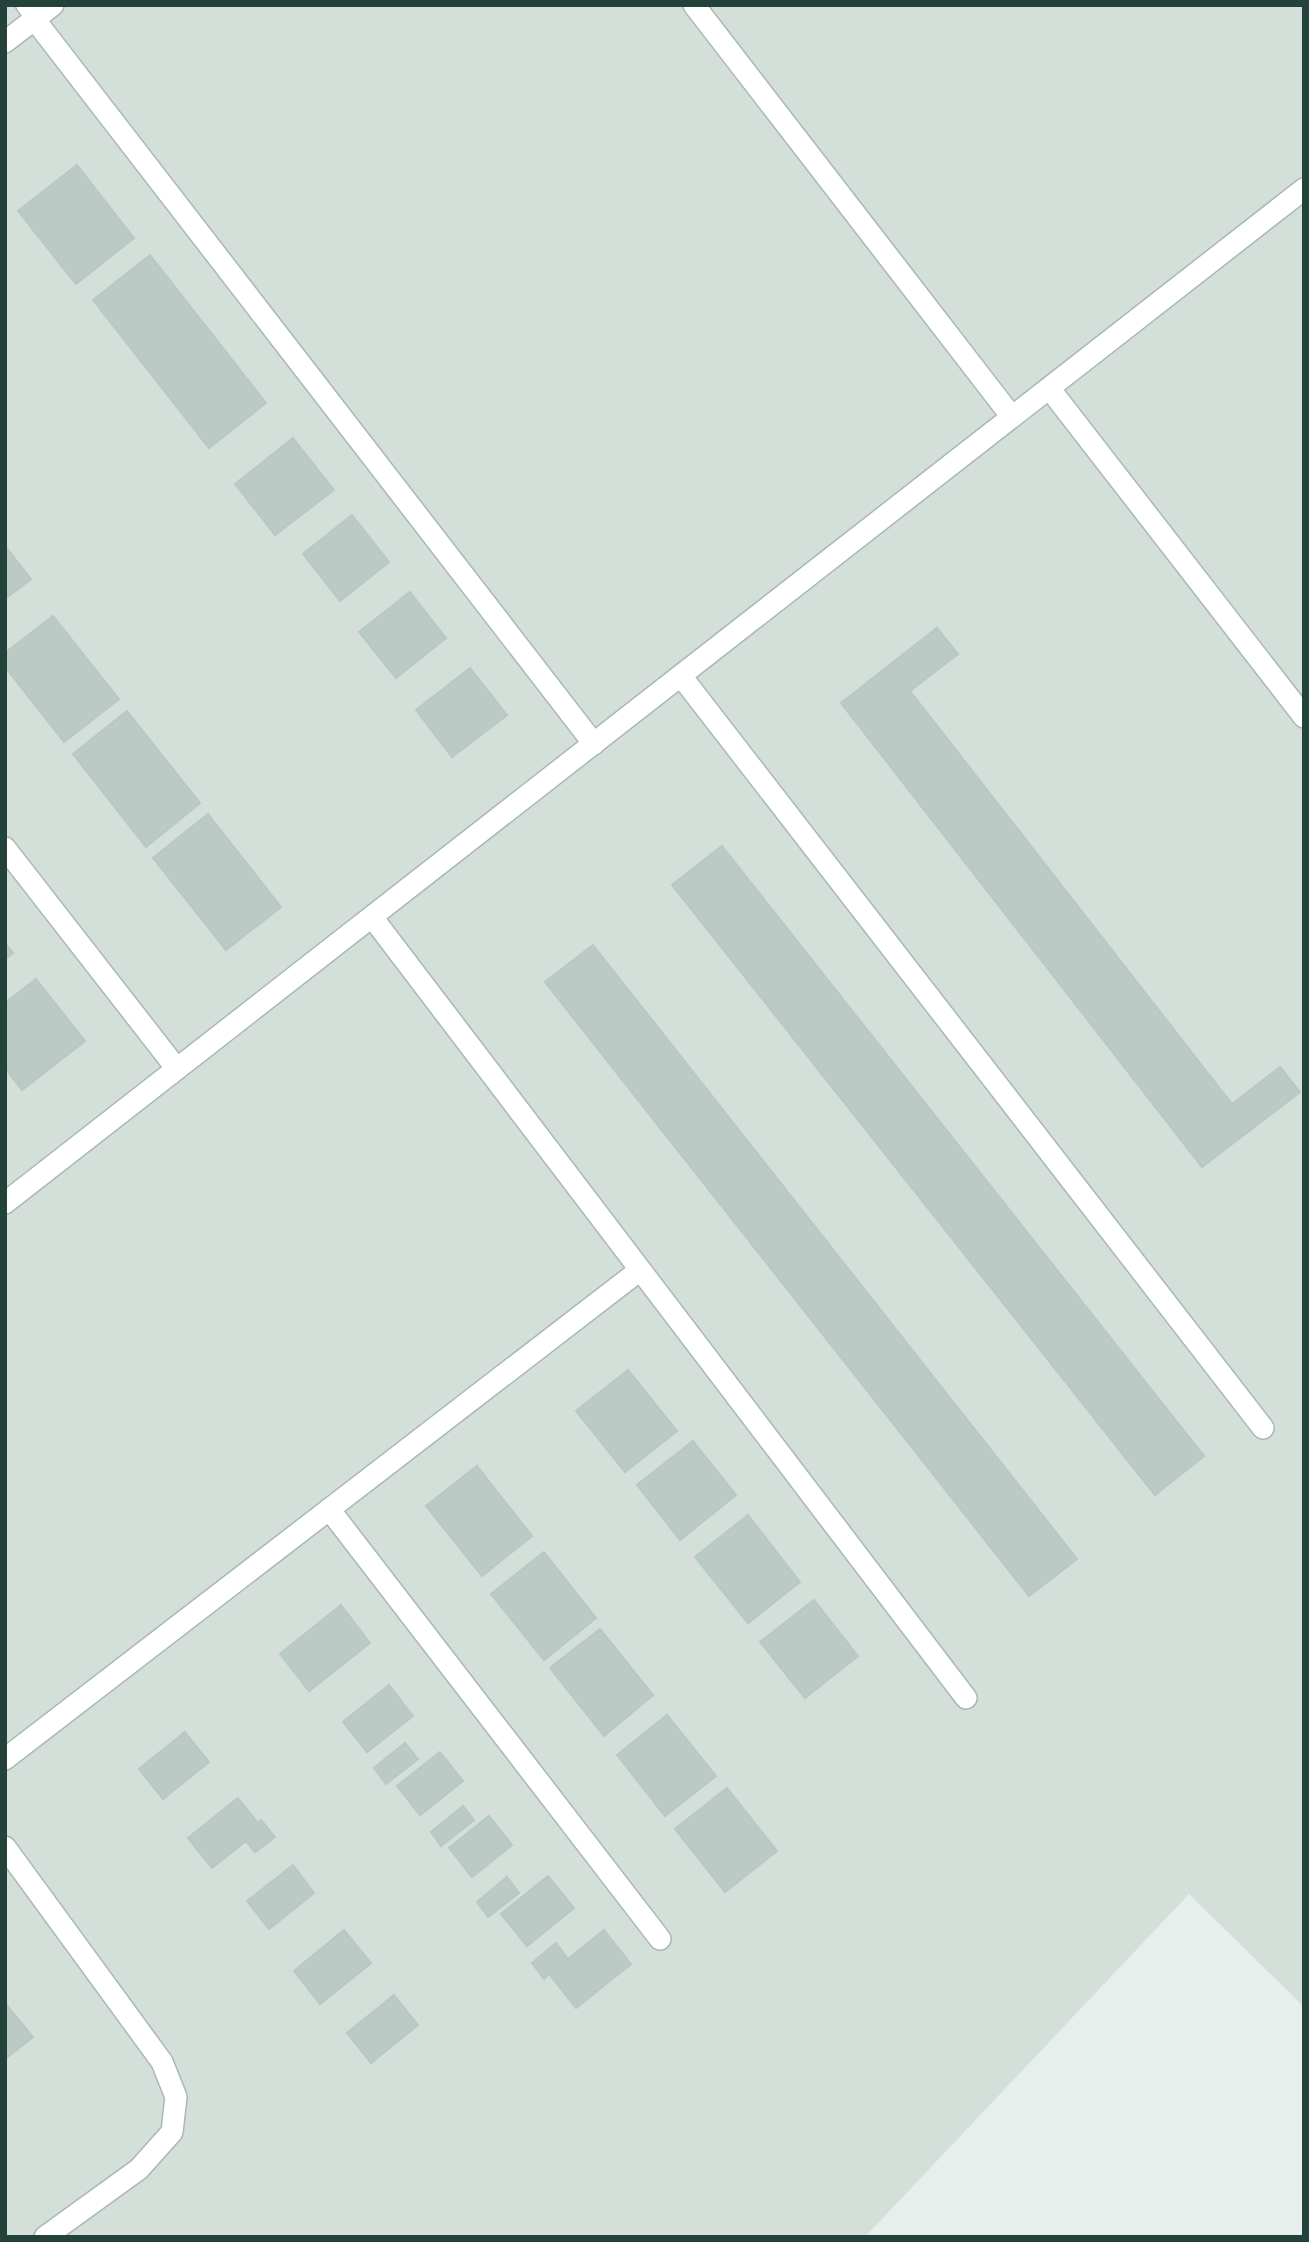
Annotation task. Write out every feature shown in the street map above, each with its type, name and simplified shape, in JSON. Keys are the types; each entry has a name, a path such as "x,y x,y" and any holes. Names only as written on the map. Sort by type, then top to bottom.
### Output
{"street":[{"path":"5,42 30,12 53,5"},
{"path":"694,5 1012,417"},
{"path":"30,12 594,744"},
{"path":"5,1203 1304,189"},
{"path":"1049,388 1304,717"},
{"path":"681,676 1263,1428"},
{"path":"5,848 177,1069"},
{"path":"372,917 966,1698"},
{"path":"5,1759 640,1270"},
{"path":"329,1509 660,1939"},
{"path":"5,1847 162,2062 176,2097 172,2132 139,2169 45,2237"}],"shaded area":[{"path":"5,5 1304,5 1304,2007 1189,1894 865,2237 5,2237"}],"building":[{"path":"77,165 134,238 76,284 18,211"},
{"path":"150,255 266,403 209,448 93,300"},
{"path":"293,438 334,490 275,535 235,484"},
{"path":"352,515 389,562 340,601 303,554"},
{"path":"5,546 31,579 5,599"},
{"path":"410,592 446,638 396,678 359,632"},
{"path":"53,616 119,699 64,742 5,667 5,653"},
{"path":"937,628 958,654 910,691 1232,1104 1280,1067 1300,1092 1202,1167 841,703"},
{"path":"470,668 507,715 452,757 416,710"},
{"path":"127,711 200,803 146,847 73,754"},
{"path":"208,814 281,907 226,950 153,858"},
{"path":"722,846 1204,1456 1155,1495 672,885"},
{"path":"5,943 13,953 5,959"},
{"path":"593,945 1077,1559 1029,1596 545,982"},
{"path":"36,979 85,1041 22,1090 5,1068 5,1003"},
{"path":"628,1370 677,1431 625,1472 576,1411"},
{"path":"693,1441 736,1495 680,1540 637,1485"},
{"path":"477,1466 532,1536 482,1576 426,1506"},
{"path":"748,1515 800,1582 748,1623 695,1557"},
{"path":"544,1552 596,1618 544,1660 491,1594"},
{"path":"814,1600 858,1656 805,1698 760,1642"},
{"path":"341,1605 370,1643 309,1691 280,1654"},
{"path":"600,1629 653,1695 604,1736 550,1668"},
{"path":"389,1685 413,1716 367,1752 343,1722"},
{"path":"667,1715 716,1776 665,1816 617,1755"},
{"path":"185,1732 209,1762 163,1799 139,1769"},
{"path":"405,1743 418,1759 386,1784 374,1768"},
{"path":"440,1752 463,1781 420,1815 397,1786"},
{"path":"727,1788 777,1851 725,1892 675,1829"},
{"path":"238,1798 258,1823 261,1820 275,1837 255,1852 246,1841 212,1868 188,1838"},
{"path":"463,1806 474,1820 441,1846 431,1832"},
{"path":"489,1816 512,1845 472,1877 449,1848"},
{"path":"293,1865 314,1893 269,1929 247,1901"},
{"path":"548,1876 574,1908 527,1946 501,1914"},
{"path":"507,1877 519,1893 488,1917 477,1902"},
{"path":"344,1930 371,1963 320,2004 294,1971"},
{"path":"604,1930 631,1964 576,2008 549,1974 544,1979 532,1963 556,1943 568,1959"},
{"path":"394,1995 418,2025 371,2063 347,2033"},
{"path":"5,2003 33,2037 5,2059"}]}
